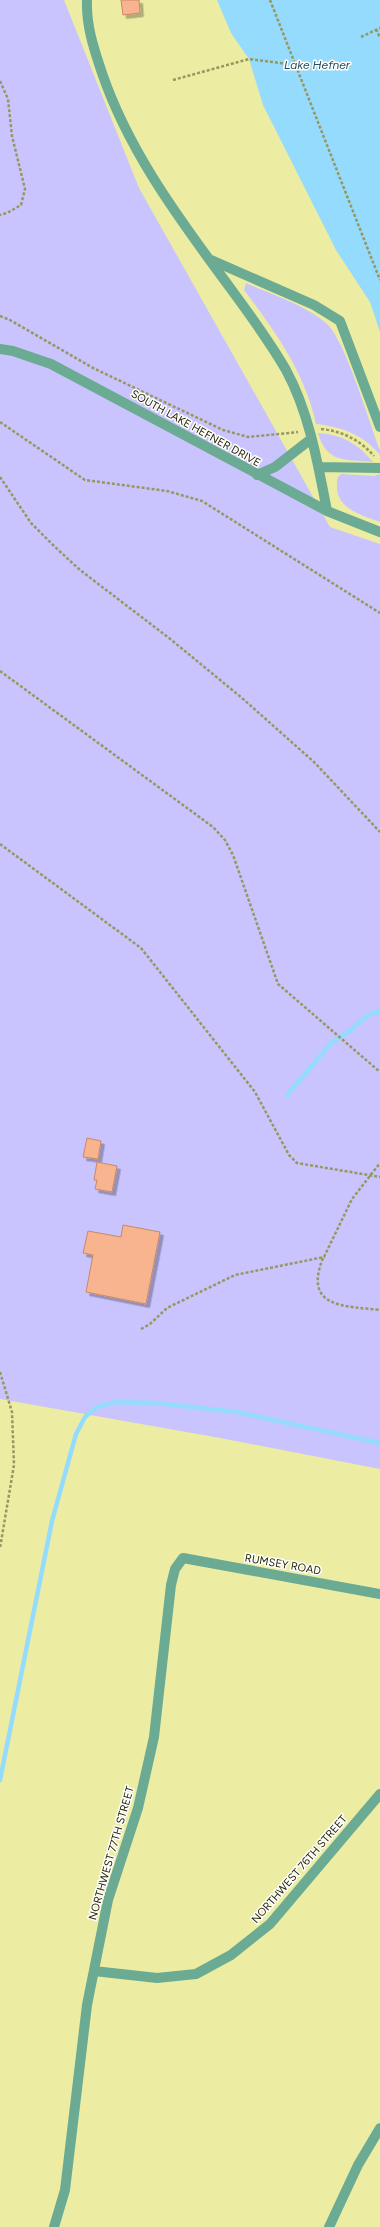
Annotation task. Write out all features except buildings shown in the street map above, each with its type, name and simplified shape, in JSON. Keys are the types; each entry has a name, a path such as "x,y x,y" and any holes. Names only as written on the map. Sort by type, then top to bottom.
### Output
{"street":[{"path":"87,0 92,44 120,117 155,181 209,259 262,331 286,370 295,388 311,439 327,511"},
{"path":"209,259 314,305 340,321 380,427"},
{"name":"SOUTH LAKE HEFNER DRIVE","path":"0,349 13,351 51,364 327,511 380,532"},
{"path":"257,475 275,467 311,439"},
{"path":"318,467 379,463"},
{"name":"RUMSEY ROAD","path":"182,1558 380,1594"},
{"name":"NORTHWEST 77TH STREET","path":"54,2227 65,2190 87,2005 108,1900 138,1808 154,1737 170,1585 175,1569 182,1558"},
{"name":"NORTHWEST 76TH STREET","path":"94,1971 157,1978 196,1974 231,1955 270,1924 380,1794"},
{"path":"329,2227 358,2165 380,2128"}],"path":[{"path":"270,0 380,280"},
{"path":"362,36 380,28"},
{"path":"376,29 380,38"},
{"path":"173,80 249,60 296,66"},
{"path":"0,81 8,99 12,136 25,189 21,205 0,215"},
{"path":"0,316 10,320 93,368 222,430 248,437 296,433"},
{"path":"0,422 85,480 167,491 202,501 380,613"},
{"path":"320,429 333,430 358,441 379,463"},
{"path":"0,477 31,523 55,547 80,570 169,638 242,698 314,762 380,832"},
{"path":"0,671 213,827 225,840 233,855 278,984 380,1072"},
{"path":"0,844 141,948 255,1092 289,1155 297,1163 380,1177"},
{"path":"380,1163 369,1175 352,1199 324,1257 317,1279 322,1294 330,1302 340,1306 380,1310"},
{"path":"140,1329 150,1324 167,1308 235,1274 324,1257"},
{"path":"0,1372 12,1412 14,1465 0,1548"}],"shaded area":[{"path":"0,0 64,0 139,188 330,527 380,544 380,1469 220,1438 0,1399"},
{"path":"246,283 299,306 327,324 342,347 349,364 380,450 380,455 366,442 351,433 334,427 316,424 311,405 297,370 278,337 244,290"},
{"path":"318,433 334,435 349,441 362,450 373,462 346,460 332,455 322,443"},
{"path":"341,474 374,476 380,474 380,522 358,514 340,500 337,480"}],"water":[{"name":"Lake Hefner","path":"217,0 380,0 380,332 370,302 336,250 263,105 249,59 231,33"}],"waterway":[{"path":"287,1095 331,1043 348,1032 367,1016 380,1010"},
{"path":"0,1780 52,1521 76,1434 85,1417 97,1407 116,1402 156,1403 236,1412 380,1443"}]}
